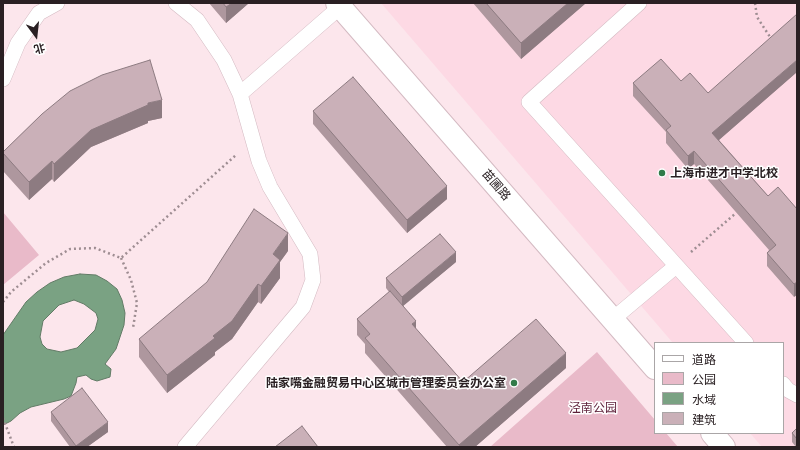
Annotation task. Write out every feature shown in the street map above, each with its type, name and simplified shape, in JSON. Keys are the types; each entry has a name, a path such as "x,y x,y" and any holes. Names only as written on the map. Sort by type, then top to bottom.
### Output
{"street":[{"name":"苗圃路","path":"338,5 654,367"},
{"path":"713,434 724,447"}],"lane":[{"path":"3,79 18,43 39,13 57,3"},
{"path":"176,3 197,20 224,60 240,94 259,161 270,187 310,254 313,280 303,307 185,447"},
{"path":"639,3 529,102 745,342"},
{"path":"240,94 338,5"},
{"path":"613,319 676,266"},
{"path":"784,385 788,390 797,395"}],"path":[{"path":"755,3 757,17 776,45"},
{"path":"121,258 253,140"},
{"path":"676,266 736,213"},
{"path":"3,302 11,292 46,263 70,249 95,248 121,258 131,280 137,303 133,328"},
{"path":"3,418 14,447"}],"shaded area":[{"name":"上海市进才中学北校","path":"381,3 797,3 797,447 762,447 751,434 784,434 784,342 672,342"}],"green space":[{"path":"3,212 39,255 3,285"},
{"name":"泾南公园","path":"597,352 654,419 654,434 667,434 678,447 490,447"}],"water":[{"path":"80,274 96,275 117,289 122,300 125,313 124,325 116,349 105,364 111,369 110,377 97,381 86,375 77,377 71,396 31,407 3,425 3,335 26,302 50,283 64,277","holes":["74,300 84,304 96,313 98,319 95,330 77,348 61,352 47,349 42,344 40,337 43,321 59,305"]}],"building":[{"path":"223,3 232,3 226,7"},
{"path":"486,3 568,3 521,43"},
{"path":"797,14 797,60 712,133 768,196 778,187 797,209 797,282 794,284 767,253 776,245 694,151 688,156 666,130 671,126 633,83 661,59 681,81 690,73 708,93"},
{"path":"150,60 162,100 148,103 148,105 91,130 54,164 52,161 29,182 3,153 42,114 70,91 102,75"},
{"path":"353,77 447,186 407,220 313,111"},
{"path":"254,209 288,233 273,254 280,260 261,286 258,284 232,321 213,336 215,338 167,375 139,339 207,282"},
{"path":"440,234 456,252 402,297 386,278"},
{"name":"陆家嘴金融贸易中心区城市管理委员会办公室","path":"390,291 416,321 412,324 463,382 536,319 566,353 459,445 365,338 370,334 357,319"},
{"path":"82,388 108,422 76,446 51,412"},
{"path":"302,426 318,447 275,447"},
{"path":"797,428 797,439 792,433"}],"place":[{"name":"上海市进才中学北校","path":"662,173"},
{"name":"陆家嘴金融贸易中心区城市管理委员会办公室","path":"514,383"}]}
